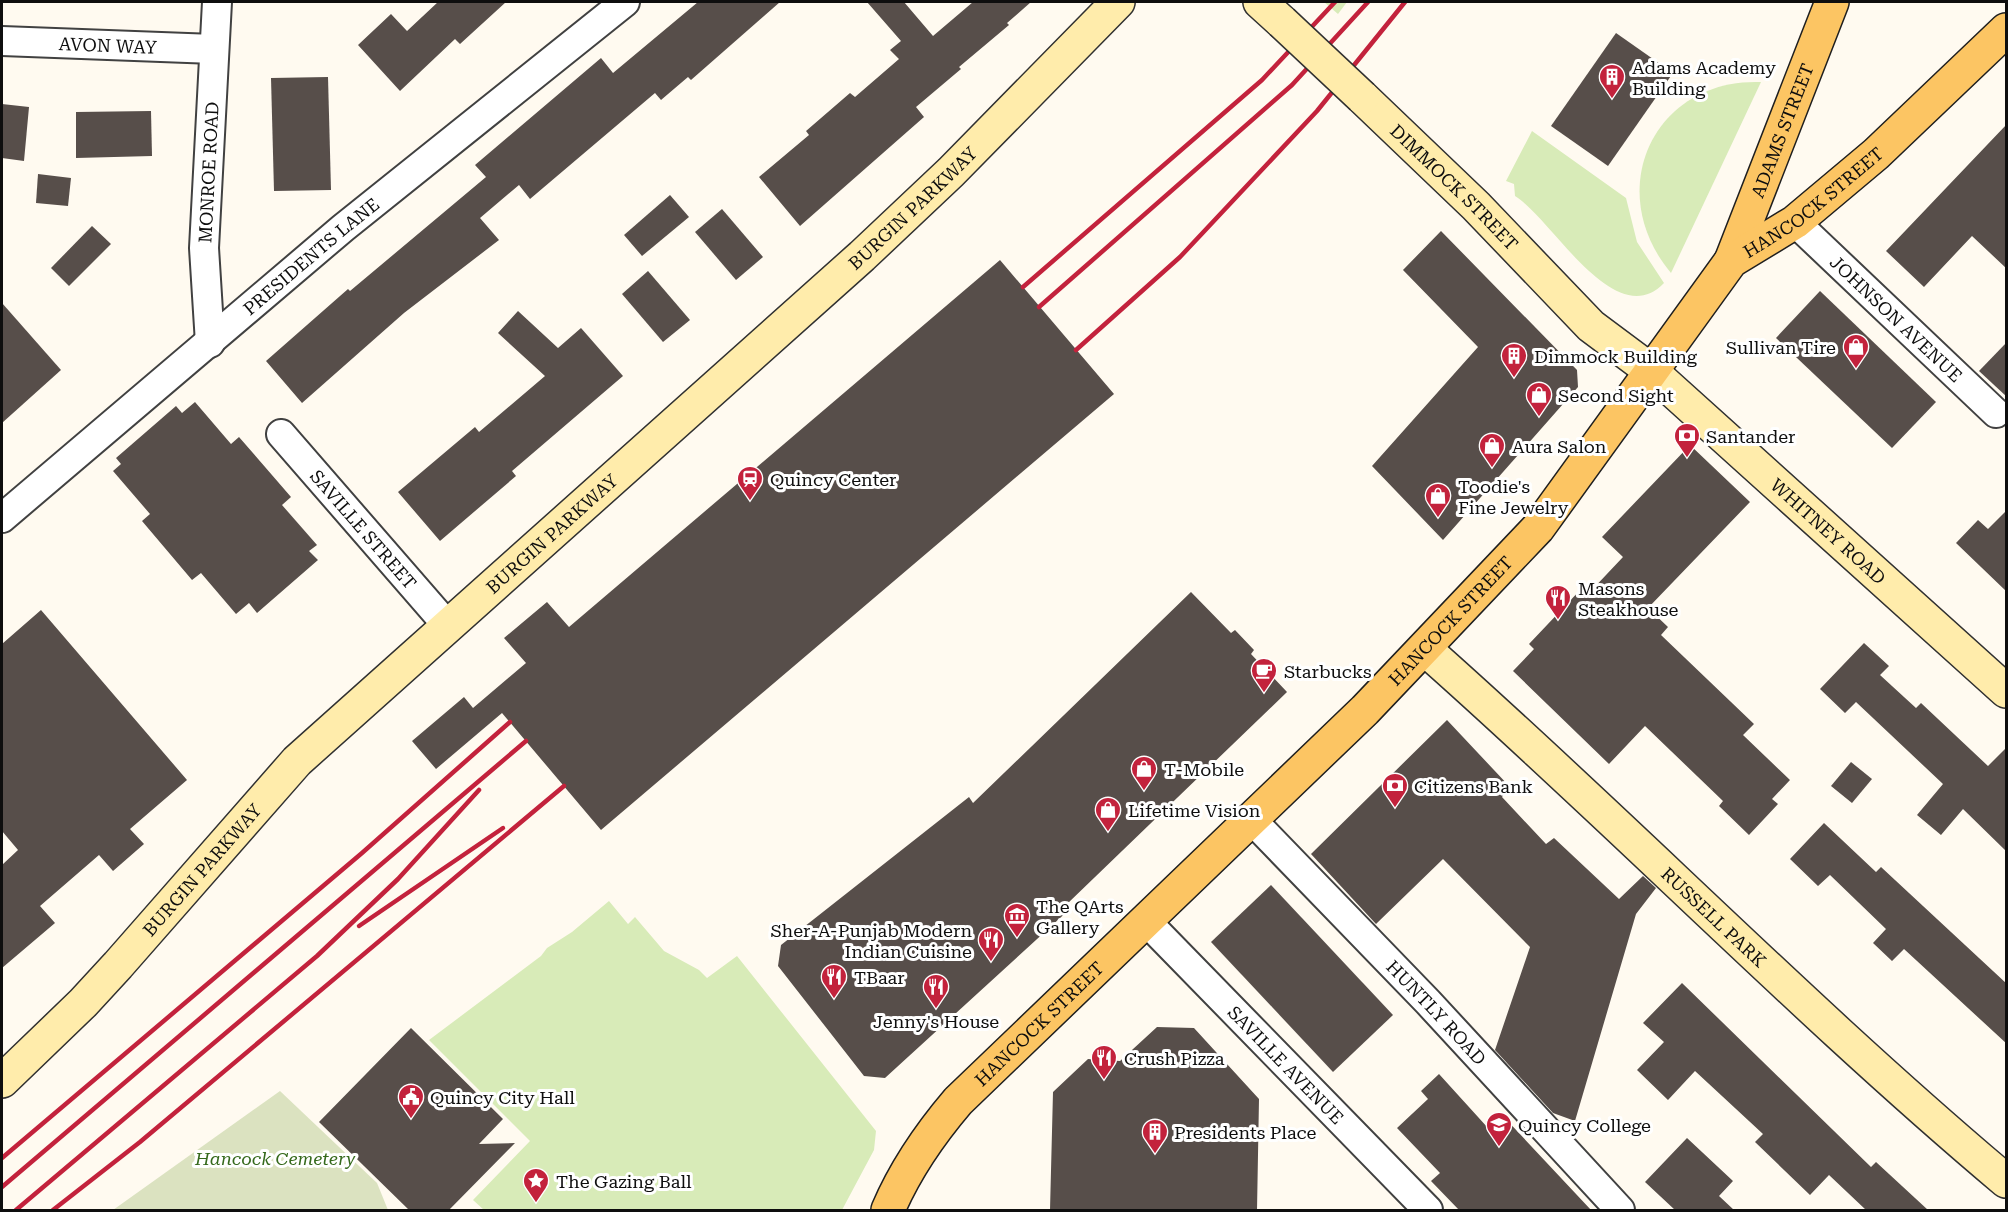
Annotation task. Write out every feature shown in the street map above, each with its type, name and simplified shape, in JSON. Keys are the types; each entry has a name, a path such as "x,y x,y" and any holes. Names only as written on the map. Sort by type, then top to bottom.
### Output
{"main road":[{"name":"ADAMS STREET","path":"1731,261 1832,2"},
{"name":"HANCOCK STREET","path":"888,1210 913,1162 935,1129 958,1101 1425,650 1538,528 1731,261 1795,222 1876,154 2007,30"}],"street":[{"name":"MONROE ROAD","path":"210,343 204,248 217,2"},
{"name":"PRESIDENTS LANE","path":"2,518 343,228 625,2"},
{"name":"BURGIN PARKWAY","path":"2,1081 111,973 297,761 907,214 1118,2"},
{"name":"DIMMOCK STREET","path":"1271,12 1476,206 1591,326 1650,370"},
{"name":"AVON WAY","path":"2,42 214,49"},
{"name":"JOHNSON AVENUE","path":"1795,222 1996,413"},
{"name":"WHITNEY ROAD","path":"1650,370 2007,691"},
{"name":"SAVILLE STREET","path":"281,434 447,625"},
{"name":"RUSSELL PARK","path":"1425,650 1479,697 1934,1120 2007,1181"},
{"name":"HUNTLY ROAD","path":"1251,819 1428,1002 1620,1210"},
{"name":"SAVILLE AVENUE","path":"1145,920 1428,1210"}],"green space":[{"path":"1324,2 1347,2 1338,14"},
{"path":"1761,82 1671,273 1651,241 1641,208 1641,175 1650,145 1667,119 1692,99 1723,86"},
{"path":"1532,131 1626,198 1637,242 1664,283 1645,295 1625,294 1605,284 1585,268 1515,196 1514,184 1506,181"},
{"path":"609,901 628,924 635,917 664,951 699,970 707,978 737,956 876,1131 874,1150 842,1210 484,1210 473,1200 530,1141 429,1040 541,956 547,948 572,932"},
{"name":"Hancock Cemetery","path":"280,1091 377,1183 388,1210 113,1210"}],"building":[{"path":"438,2 506,2 460,44 455,39 400,91 358,45 391,14 407,31"},
{"path":"698,2 780,2 691,80 688,77 661,100 655,93 530,199 519,185 480,218 499,240 404,313 302,403 266,361 348,289 350,291 486,177 475,165 601,58 613,73"},
{"path":"867,2 904,2 933,36 973,2 1031,2 1007,23 1009,25 959,67 961,69 916,107 924,117 800,226 759,177 809,135 806,131 850,93 855,97 899,59 890,50 901,41"},
{"name":"Adams Academy Building","path":"1616,33 1673,73 1608,166 1551,126"},
{"path":"328,77 331,190 274,191 271,78"},
{"path":"2,104 29,107 24,161 2,158"},
{"path":"151,111 152,156 76,158 76,112"},
{"path":"2007,124 2007,269 1972,236 1924,287 1886,251"},
{"path":"38,174 71,178 68,206 36,203"},
{"path":"670,195 689,217 642,256 624,235"},
{"path":"722,209 763,257 736,280 695,232"},
{"path":"92,226 111,244 69,286 51,268"},
{"name":"Dimmock Building","path":"1441,231 1577,370 1578,387 1443,540 1372,466 1478,347 1403,270"},
{"path":"1000,260 1114,394 601,830 502,713 436,769 412,741 464,697 473,708 526,663 504,638 547,602 569,627"},
{"path":"648,271 690,320 663,342 622,294"},
{"name":"Sullivan Tire","path":"1820,291 1936,402 1892,448 1776,338"},
{"path":"2,303 61,370 2,423"},
{"path":"518,311 558,348 581,328 623,376 512,471 516,476 440,541 398,492 475,427 479,432 545,376 498,333"},
{"path":"2007,342 2007,397 1979,371"},
{"path":"195,402 231,444 239,437 291,497 282,505 317,545 309,551 318,560 257,613 249,603 236,614 201,573 192,580 142,521 150,514 113,471 121,464 116,458 176,406 182,413"},
{"path":"1690,445 1750,502 1648,608 1668,627 1661,635 1754,724 1743,735 1790,780 1772,799 1778,804 1749,835 1719,806 1723,801 1645,726 1609,764 1513,671 1534,649 1529,644 1583,587 1589,593 1623,557 1602,537"},
{"path":"2007,510 2007,592 1956,543 1978,520 1988,529"},
{"path":"1191,592 1231,633 1235,630 1254,650 1251,654 1287,692 1067,904 1071,908 885,1078 864,1076 778,966 781,945 969,797 973,803"},
{"path":"41,610 187,780 130,829 144,844 113,871 99,855 40,906 55,923 2,968 2,865 18,850 2,831 2,644"},
{"path":"1864,643 1889,666 1880,675 1916,708 1921,703 1988,766 2007,747 2007,852 1963,809 1941,835 1917,815 1943,784 1856,702 1845,713 1820,689"},
{"path":"1447,720 1509,786 1502,797 1546,844 1554,838 1619,899 1643,876 1656,888 1636,914 1575,1121 1553,1113 1495,1050 1530,947 1443,859 1376,924 1311,854"},
{"path":"1851,762 1872,779 1852,803 1831,786"},
{"path":"1824,823 1876,872 1881,867 2007,984 2007,1044 1904,949 1892,961 1873,943 1886,929 1830,875 1818,886 1790,859"},
{"path":"1271,885 1393,1015 1333,1072 1211,942"},
{"path":"1682,983 1871,1167 1876,1162 1928,1210 1866,1210 1829,1175 1810,1195 1755,1142 1763,1134 1695,1071 1668,1100 1637,1070 1664,1042 1643,1023"},
{"name":"Presidents Place","path":"1157,1027 1194,1028 1259,1099 1257,1210 1050,1210 1053,1092 1088,1059 1120,1061"},
{"name":"Quincy City Hall","path":"411,1028 503,1119 479,1144 515,1143 449,1210 409,1210 319,1122"},
{"name":"Quincy College","path":"1439,1074 1488,1128 1502,1115 1591,1210 1459,1210 1431,1181 1440,1173 1397,1128 1428,1099 1421,1091"},
{"path":"1687,1138 1733,1181 1719,1196 1734,1210 1675,1210 1645,1182"}],"railway":[{"path":"1023,287 1262,80 1335,2"},
{"path":"1039,307 1292,85 1368,2"},
{"path":"1076,350 1180,257 1317,111 1405,2"},
{"path":"2,1158 362,853 510,722"},
{"path":"2,1187 526,741"},
{"path":"53,1210 140,1142 564,786"},
{"path":"16,1210 317,956 398,879 479,790"},
{"path":"359,926 503,828"}],"place":[{"name":"Adams Academy Building","path":"1612,100"},
{"name":"Sullivan Tire","path":"1856,370"},
{"name":"Dimmock Building","path":"1514,379"},
{"name":"Second Sight","path":"1539,418"},
{"name":"Santander","path":"1687,459"},
{"name":"Aura Salon","path":"1492,469"},
{"name":"Quincy Center","path":"750,502"},
{"name":"Toodie's Fine Jewelry","path":"1438,519"},
{"name":"Masons Steakhouse","path":"1558,621"},
{"name":"Starbucks","path":"1264,694"},
{"name":"T-Mobile","path":"1144,792"},
{"name":"Citizens Bank","path":"1395,809"},
{"name":"Lifetime Vision","path":"1108,833"},
{"name":"The QArts Gallery","path":"1017,939"},
{"name":"Sher-A-Punjab Modern Indian Cuisine","path":"991,963"},
{"name":"TBaar","path":"834,1000"},
{"name":"Jenny's House","path":"936,1010"},
{"name":"Crush Pizza","path":"1104,1081"},
{"name":"Quincy City Hall","path":"411,1120"},
{"name":"Quincy College","path":"1499,1148"},
{"name":"Presidents Place","path":"1155,1155"},
{"name":"The Gazing Ball","path":"536,1204"}]}
